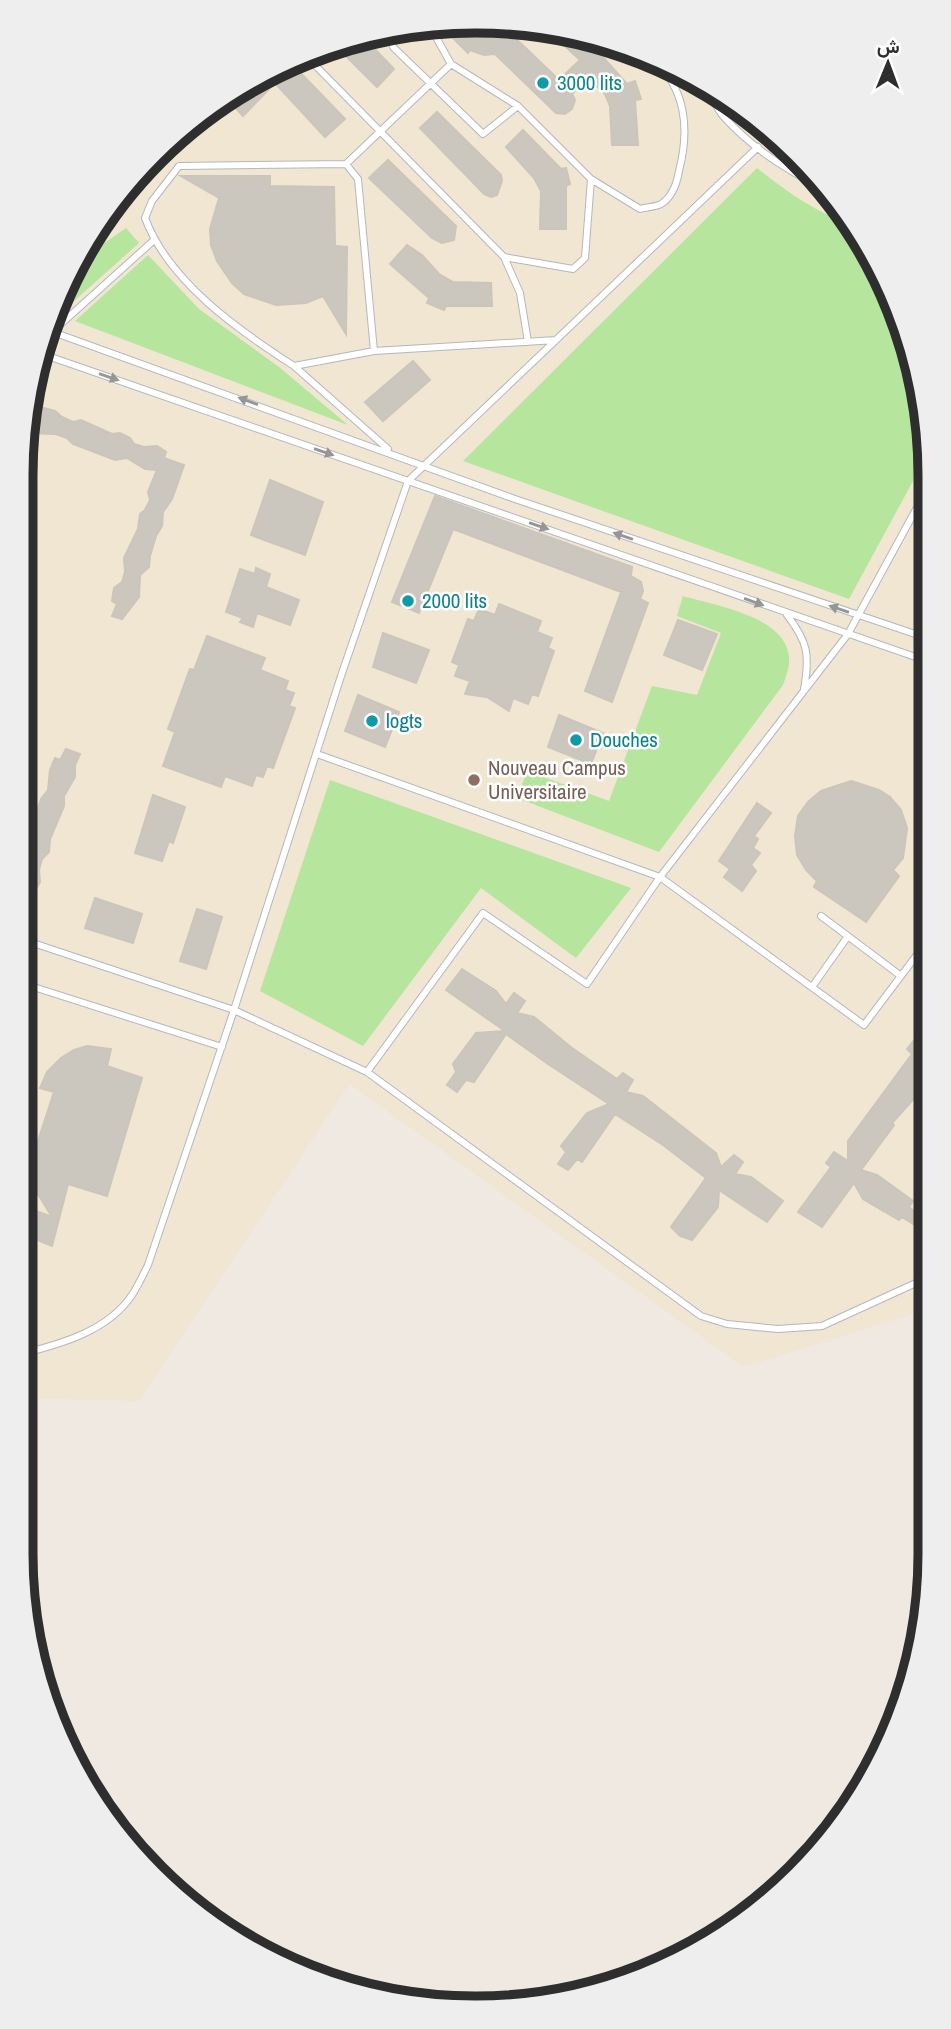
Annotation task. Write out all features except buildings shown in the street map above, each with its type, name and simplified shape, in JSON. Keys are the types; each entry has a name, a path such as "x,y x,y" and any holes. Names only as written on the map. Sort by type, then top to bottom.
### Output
{"lane":[{"path":"435,35 451,64 518,106 591,179 640,209 661,204 676,186 683,155 686,122 677,92 669,78"},
{"path":"390,42 483,134 518,106"},
{"path":"314,64 504,257 520,293 528,342"},
{"path":"392,453 294,366 253,340 206,303 153,241 145,218 152,201 178,166 346,164 451,64"},
{"path":"716,105 722,116 758,147 802,178"},
{"path":"33,1351 98,1327 115,1315 132,1296 148,1265 222,1047 341,676 408,481 758,147"},
{"path":"346,164 358,179 374,351"},
{"path":"504,257 573,269 585,258 591,179"},
{"path":"61,322 153,241"},
{"path":"57,333 425,464 512,498 918,635"},
{"path":"294,366 374,351 556,340"},
{"path":"49,357 918,658"},
{"path":"367,1072 483,913 587,984 660,877 848,634 918,506"},
{"path":"786,613 807,647 808,667 803,692"},
{"path":"317,754 660,877 864,1025 918,954"},
{"path":"821,916 901,976"},
{"path":"812,987 848,936"},
{"path":"33,943 234,1010 367,1072 701,1317 727,1324 778,1329 822,1326 918,1282"},
{"path":"33,987 222,1047"}],"shaded area":[{"name":"Nouveau Campus Universitaire","path":"447,34 533,37 590,48 618,57 671,79 721,108 767,143 808,184 843,230 872,280 903,361 914,418 918,476 918,1312 744,1367 349,1084 139,1401 33,1398 33,476 37,418 48,361 57,333 93,254 143,184 206,125 280,79 361,48"}],"green space":[{"path":"757,168 801,200 834,217 872,280 903,361 914,418 918,472 849,599 463,461"},
{"path":"126,228 139,243 66,308 93,254"},
{"path":"148,255 199,309 279,367 348,425 75,321"},
{"path":"683,596 750,616 766,624 779,635 787,648 789,664 783,685 659,852 517,798 527,771 609,801 652,686 697,695 721,633 677,616"},
{"path":"330,780 631,888 576,958 481,888 363,1046 260,991"}],"place":[{"name":"3000 lits","path":"543,83"},
{"name":"2000 lits","path":"408,601"},
{"name":"logts","path":"372,721"},
{"name":"Douches","path":"576,740"},
{"name":"Nouveau Campus Universitaire","path":"474,780"}]}
